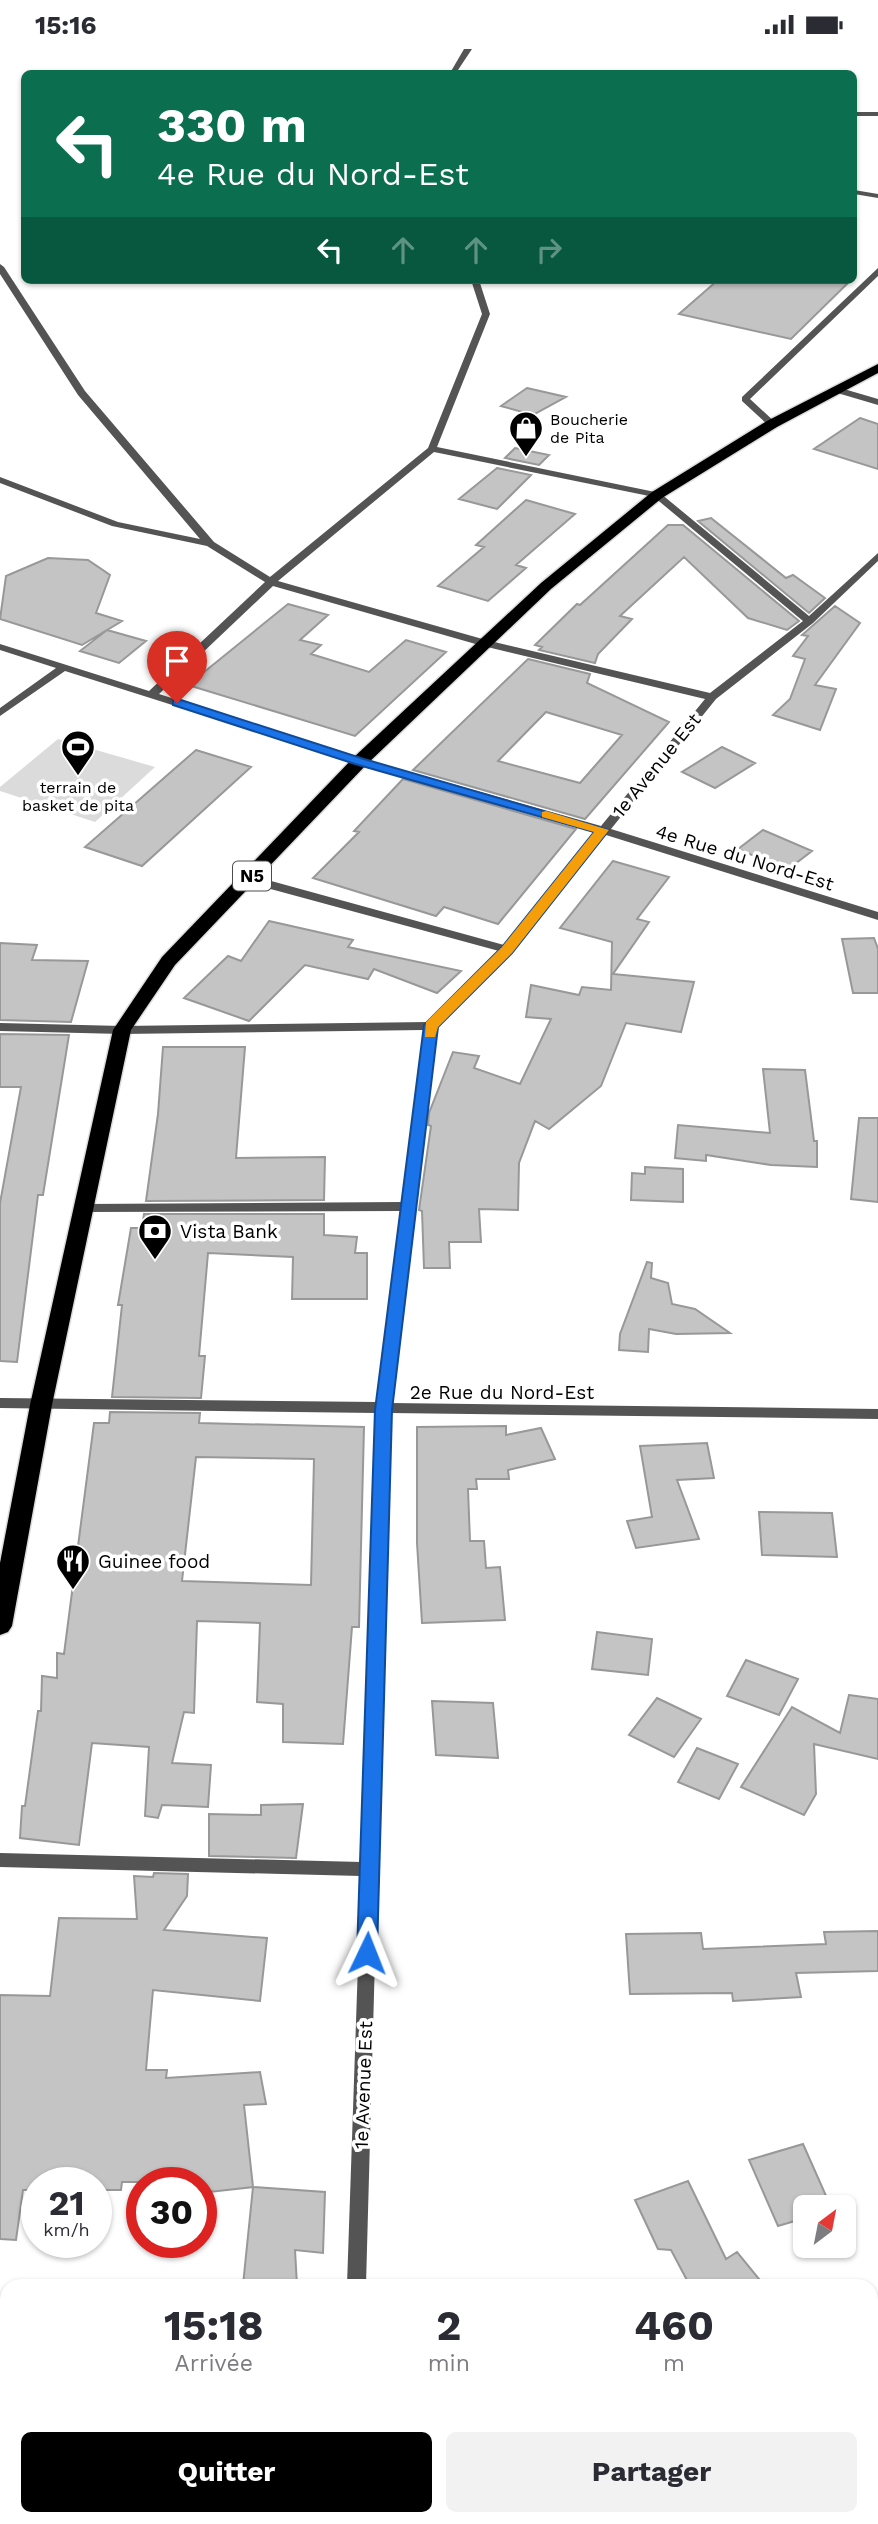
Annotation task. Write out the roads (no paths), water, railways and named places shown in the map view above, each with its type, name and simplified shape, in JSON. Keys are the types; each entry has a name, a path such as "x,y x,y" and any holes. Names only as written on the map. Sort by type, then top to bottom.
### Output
{"highway":[{"name":"N5","path":"0,1626 41,1405 122,1030 169,961 360,761 546,586 657,495 772,424 878,368"}],"street":[{"path":"455,70 468,49"},
{"path":"857,114 878,114"},
{"path":"857,192 878,196"},
{"path":"0,267 81,393 210,544 271,582 484,643 712,698"},
{"path":"772,424 745,399 878,271"},
{"path":"151,695 271,582 432,449 486,314 476,284"},
{"path":"837,390 878,402"},
{"path":"432,449 657,495 809,621"},
{"path":"0,481 115,524 210,544"},
{"name":"1e Avenue Est","path":"357,2279 383,1410 431,1025 507,950 712,698 809,621 878,556"},
{"name":"4e Rue du Nord-Est","path":"0,647 360,761 602,830 878,916"},
{"path":"0,713 64,667"},
{"path":"249,879 507,950"},
{"path":"0,1027 122,1030 431,1025"},
{"path":"83,1208 409,1206"},
{"name":"2e Rue du Nord-Est","path":"0,1403 383,1410 878,1414"},
{"path":"0,1860 370,1869"}],"place":[{"name":"Boucherie de Pita","path":"526,458"},
{"name":"terrain de basket de pita","path":"78,777"},
{"name":"Vista Bank","path":"155,1261"},
{"name":"Guinee food","path":"73,1591"}]}
